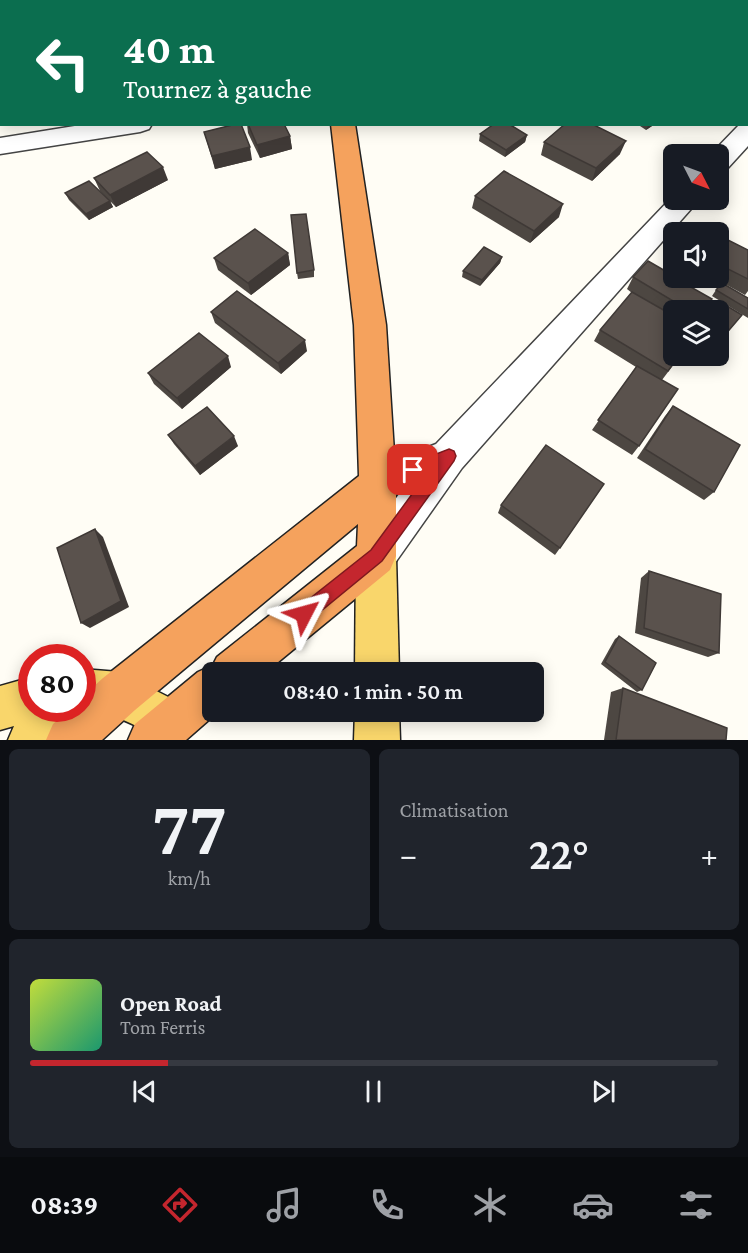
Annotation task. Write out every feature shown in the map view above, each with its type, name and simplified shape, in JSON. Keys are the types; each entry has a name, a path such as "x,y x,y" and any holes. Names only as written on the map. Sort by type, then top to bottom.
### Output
{"highway":[{"path":"244,662 376,556 378,484 370,325 342,126"},
{"path":"70,740 101,693 378,484"},
{"path":"160,731 202,696"}],"main road":[{"path":"376,556 377,662"},
{"path":"101,693 160,731"},
{"path":"0,708 18,703"},
{"path":"377,722 377,740"},
{"path":"31,740 70,740"}],"street":[{"path":"0,146 127,126"},
{"path":"729,151 748,131"},
{"path":"376,556 449,456 676,210"},
{"path":"378,484 449,456"}],"building":[{"path":"228,126 242,126 250,147 212,156 204,132"},
{"path":"249,126 285,126 290,136 257,145"},
{"path":"491,126 512,126 527,135 506,150 480,134"},
{"path":"563,126 596,126 626,141 596,168 544,142"},
{"path":"147,152 163,167 110,195 94,178"},
{"path":"504,171 563,204 534,231 475,196"},
{"path":"89,181 110,201 86,214 65,193"},
{"path":"306,214 314,270 297,273 291,215"},
{"path":"255,229 288,253 248,283 214,258"},
{"path":"729,240 748,250 748,279 729,270"},
{"path":"484,247 502,257 482,280 463,271"},
{"path":"648,261 663,270 663,288 693,288 712,299 671,300 633,277"},
{"path":"729,287 748,298 748,309 716,290"},
{"path":"237,291 305,340 278,363 211,312"},
{"path":"632,292 663,310 663,366 672,366 668,371 600,330"},
{"path":"729,307 742,315 729,330"},
{"path":"199,333 228,356 177,398 148,373"},
{"path":"637,366 678,389 639,446 598,420"},
{"path":"673,406 740,445 714,492 645,449"},
{"path":"207,407 234,436 195,466 168,435"},
{"path":"546,445 604,484 560,548 501,505"},
{"path":"95,529 121,601 81,623 57,548"},
{"path":"649,571 721,594 719,653 644,628"},
{"path":"619,636 656,663 642,690 605,662"},
{"path":"623,688 727,728 726,740 616,740"}],"route":[{"path":"304,614 376,556 449,456 413,470"}]}
